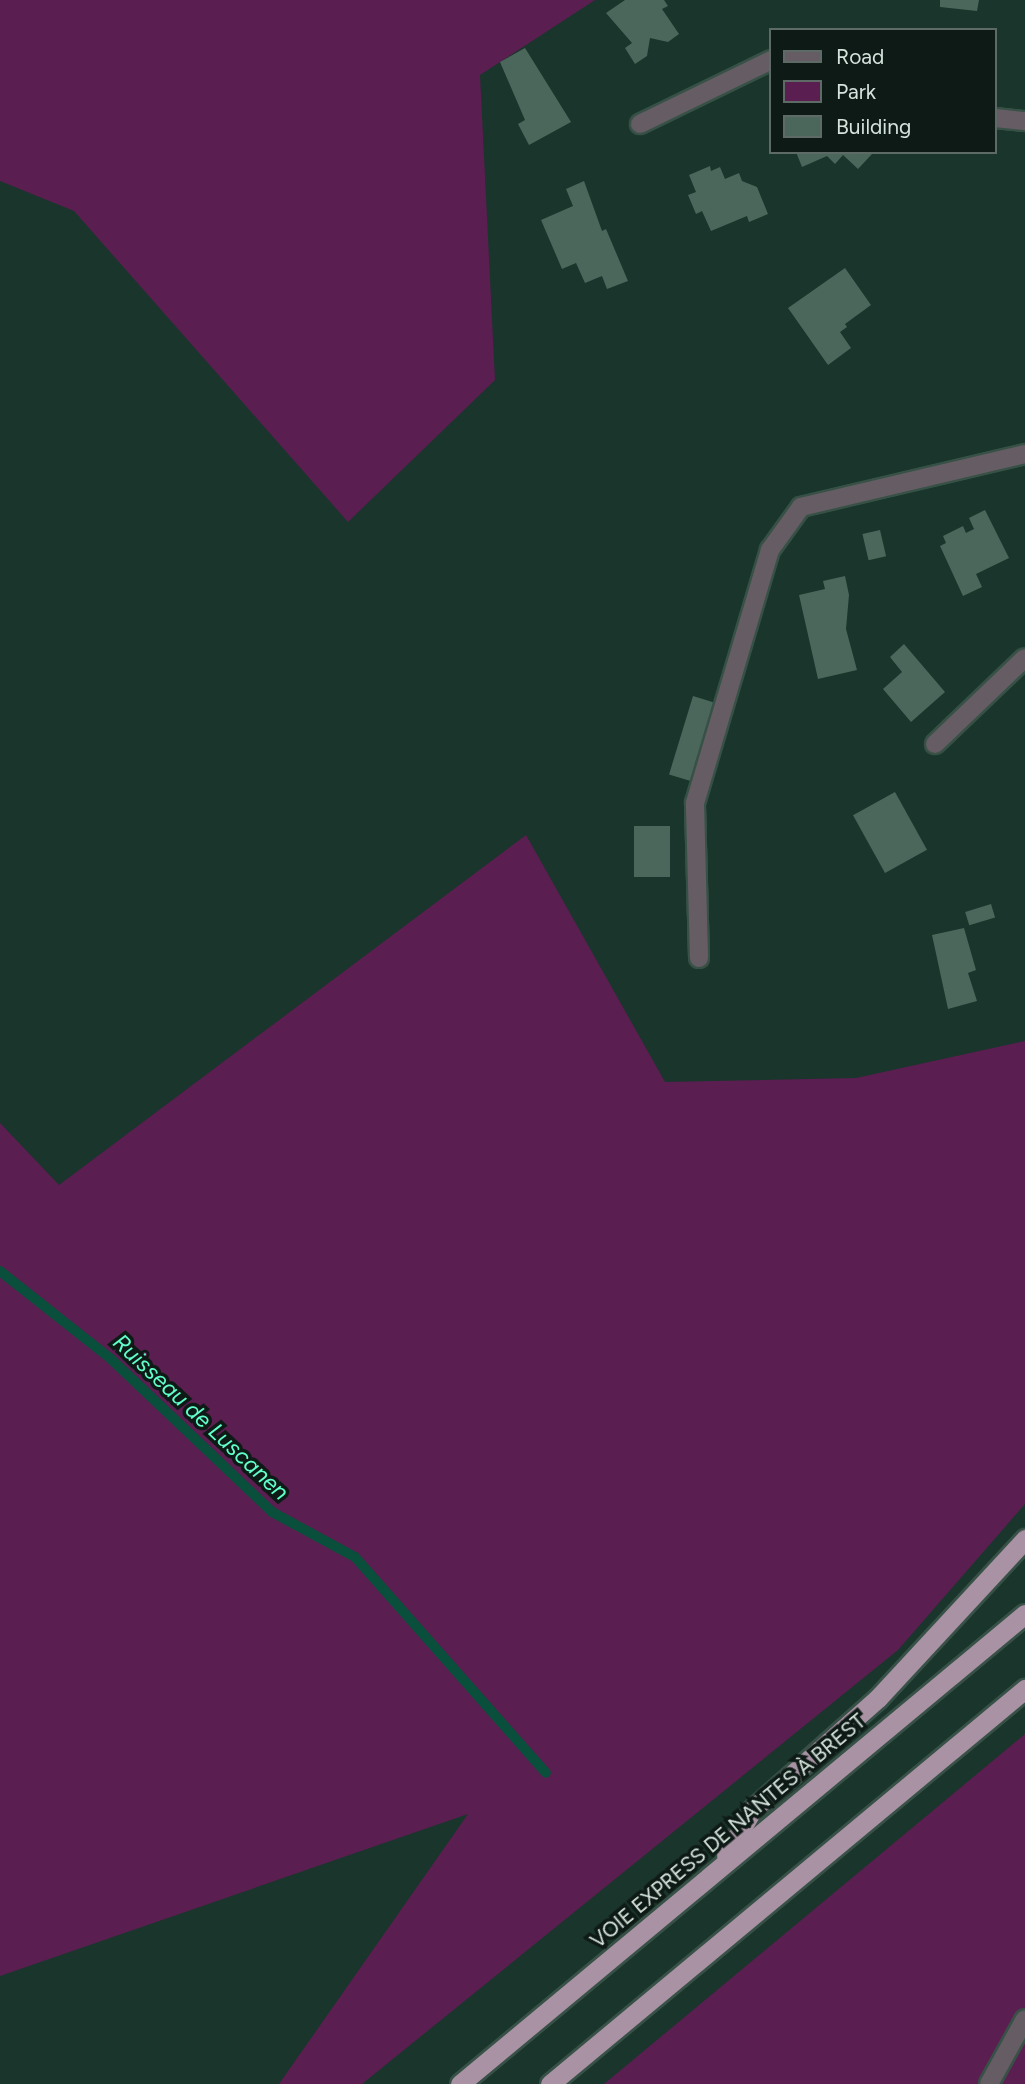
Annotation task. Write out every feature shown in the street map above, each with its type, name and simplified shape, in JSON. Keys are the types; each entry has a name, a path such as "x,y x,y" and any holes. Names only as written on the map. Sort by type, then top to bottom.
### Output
{"highway":[{"path":"719,1867 753,1809 878,1698 1025,1539"},
{"name":"VOIE EXPRESS DE NANTES À BREST","path":"460,2084 1025,1614"},
{"path":"550,2084 1025,1689"}],"street":[{"path":"640,124 769,61"},
{"path":"997,118 1025,121"},
{"path":"699,958 695,803 770,550 801,507 1025,454"},
{"path":"934,744 1025,658"},
{"path":"989,2084 1025,2020"}],"green space":[{"path":"0,0 595,0 480,75 495,380 348,522 74,211 0,181"},
{"path":"526,835 665,1082 856,1078 1025,1041 1025,1504 898,1650 362,2084 279,2084 468,1814 0,1976 0,1123 59,1185"},
{"path":"1025,1734 1025,2084 604,2084"}],"building":[{"path":"625,0 664,0 668,6 662,9 679,34 668,42 650,38 647,56 635,64 625,48 632,43 606,13"},
{"path":"940,0 979,0 977,11 940,7"},
{"path":"525,48 571,122 529,145 518,124 525,120 500,62"},
{"path":"797,154 872,154 858,169 843,155 835,164 827,156 802,167"},
{"path":"710,166 711,171 720,167 725,179 739,173 742,181 757,187 768,214 749,222 747,216 711,231 702,211 696,214 688,195 696,192 689,175"},
{"path":"584,181 602,231 606,229 628,281 607,289 602,276 585,283 576,263 562,269 541,220 573,206 566,189"},
{"path":"845,268 871,305 845,324 847,327 840,332 851,348 828,365 788,308"},
{"path":"985,510 1009,558 976,574 982,587 963,596 940,546 946,543 943,536 963,526 966,533 974,529 969,518"},
{"path":"880,530 886,556 869,560 862,534"},
{"path":"845,576 849,595 846,629 857,670 818,679 799,595 825,589 823,581"},
{"path":"904,644 945,692 911,722 883,689 902,672 890,657"},
{"path":"693,696 719,704 695,782 669,774"},
{"path":"895,792 927,850 885,873 853,815"},
{"path":"634,826 670,826 670,877 634,877"},
{"path":"991,904 995,917 969,925 965,912"},
{"path":"964,928 976,970 968,973 977,1001 948,1009 932,935"}],"waterway":[{"name":"Ruisseau de Luscanen","path":"0,1271 111,1359 272,1512 355,1557 546,1773"}]}
